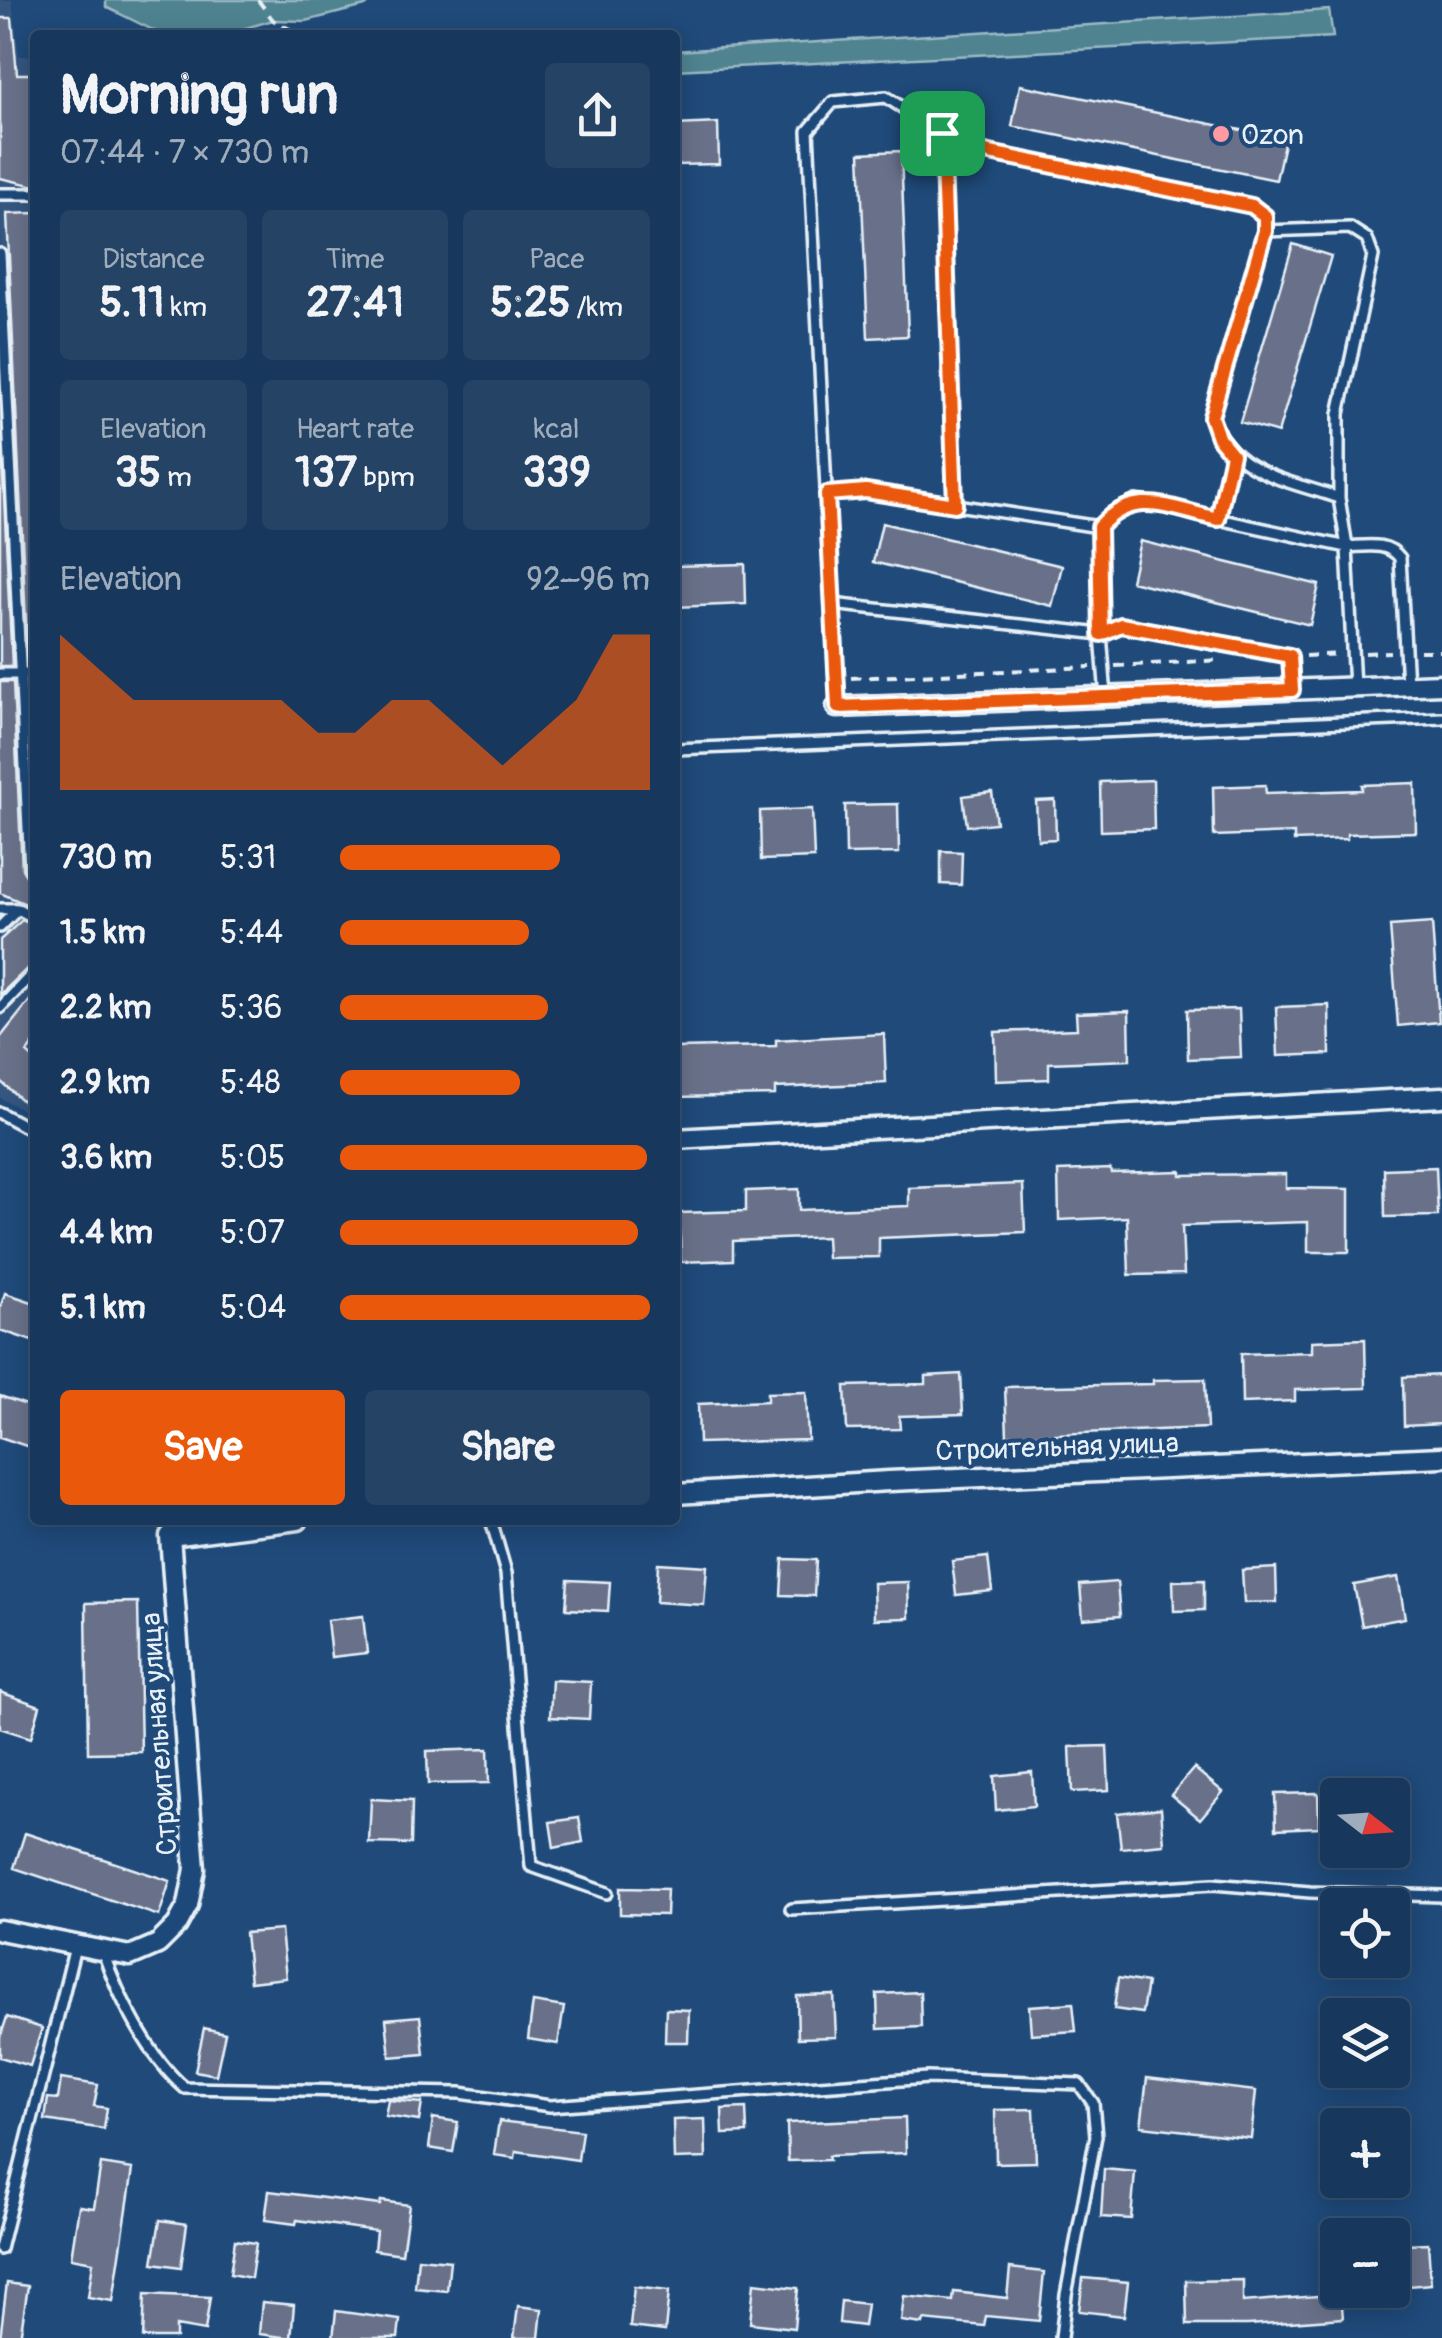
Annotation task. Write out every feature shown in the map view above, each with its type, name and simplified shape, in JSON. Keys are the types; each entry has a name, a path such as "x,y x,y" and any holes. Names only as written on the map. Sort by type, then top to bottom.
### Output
{"street":[{"path":"838,707 1442,684"},
{"path":"680,1138 1442,1098"},
{"name":"Строительная улица","path":"680,1494 1442,1457"},
{"name":"Строительная улица","path":"0,1930 130,1956 158,1944 177,1925 188,1904 195,1869 170,1528 209,1525"}],"lane":[{"path":"838,707 808,132 833,102 886,96 942,133 980,151 1252,206 1265,216 1265,231 1211,417 1218,437 1232,454 1257,470 1339,498"},
{"path":"942,133 955,505"},
{"path":"0,194 30,194"},
{"path":"1265,231 1350,228 1368,238 1374,256 1339,414 1339,498 1347,547 1354,688"},
{"path":"0,254 30,868"},
{"path":"1218,519 1232,454"},
{"path":"827,494 866,491 1099,527"},
{"path":"1106,697 1099,527 1112,513 1136,501 1347,547 1383,546 1393,550 1400,558 1407,686"},
{"path":"832,604 1101,634 1121,625 1290,656 1292,690"},
{"path":"0,674 30,674"},
{"path":"680,749 1442,718"},
{"path":"0,909 18,909 30,915"},
{"path":"0,927 18,909"},
{"path":"0,1008 30,976"},
{"path":"0,1113 30,1129"},
{"path":"492,1525 506,1573 531,1866 607,1892"},
{"path":"790,1909 1213,1884 1442,1896"},
{"path":"0,2249 75,1947"},
{"path":"103,1952 115,1986 170,2076 186,2088 460,2094 550,2106 928,2078 1079,2084 1093,2103 1096,2136 1061,2338"}],"path":[{"path":"258,0 273,20 292,30"},
{"path":"1290,656 1442,651"},
{"path":"836,679 1234,659"}],"shaded area":[{"path":"0,0 12,0 19,56 30,56 30,1113 0,1098"}],"green space":[{"path":"106,0 373,0 365,6 306,21 273,20 239,30 153,30 106,7"},
{"path":"1329,10 1333,37 680,70 680,51"}],"building":[{"path":"0,18 12,18 17,74 30,74 30,185 0,178"},
{"path":"1020,85 1285,139 1276,180 1012,126"},
{"path":"718,123 719,164 680,165 680,125"},
{"path":"901,151 908,336 868,338 860,153"},
{"path":"30,213 30,666 28,666 7,214"},
{"path":"1293,244 1331,256 1278,433 1240,422"},
{"path":"2,454 12,666 0,666"},
{"path":"882,523 1062,566 1052,606 873,562"},
{"path":"1140,541 1319,585 1310,625 1131,581"},
{"path":"745,564 746,604 680,607 680,566"},
{"path":"0,682 13,682 22,869 30,876 30,906 0,893"},
{"path":"1153,780 1154,829 1101,831 1100,782"},
{"path":"1415,783 1416,832 1347,834 1347,839 1294,841 1294,833 1214,836 1213,787 1265,785 1266,793 1362,790 1362,785"},
{"path":"992,792 996,823 967,826 963,796"},
{"path":"1055,800 1056,839 1038,840 1036,801"},
{"path":"898,804 899,853 846,854 845,805"},
{"path":"812,809 814,858 761,860 760,811"},
{"path":"941,851 962,852 961,885 941,884"},
{"path":"22,920 30,924 30,966 0,995 0,940"},
{"path":"1432,923 1439,1022 1398,1026 1390,926"},
{"path":"30,1000 30,1108 0,1081 0,1038"},
{"path":"1329,1005 1330,1054 1278,1056 1276,1007"},
{"path":"1239,1009 1241,1057 1188,1059 1187,1010"},
{"path":"1129,1011 1130,1060 1049,1063 1049,1079 996,1081 995,1032 1077,1029 1076,1013"},
{"path":"884,1034 886,1083 775,1088 775,1095 680,1097 680,1048 776,1046 776,1040"},
{"path":"1436,1167 1438,1216 1385,1217 1384,1169"},
{"path":"1110,1169 1111,1173 1181,1171 1181,1175 1286,1174 1286,1188 1349,1189 1349,1252 1308,1252 1308,1222 1182,1226 1184,1274 1129,1275 1127,1217 1059,1220 1058,1171"},
{"path":"1023,1184 1025,1232 879,1238 879,1257 827,1258 826,1237 733,1241 733,1260 681,1262 680,1213 746,1211 746,1191 799,1189 799,1210 909,1206 909,1188"},
{"path":"5,1293 30,1301 30,1340 0,1330"},
{"path":"1365,1339 1366,1388 1295,1390 1295,1401 1242,1403 1241,1354 1312,1352 1312,1341"},
{"path":"961,1374 963,1414 899,1416 900,1429 847,1430 845,1386 926,1384 926,1376"},
{"path":"1442,1375 1442,1424 1404,1426 1403,1377"},
{"path":"1205,1379 1207,1428 1007,1436 1005,1387"},
{"path":"806,1392 808,1440 699,1443 698,1404 767,1401 767,1393"},
{"path":"0,1396 30,1406 30,1447 0,1437"},
{"path":"988,1557 992,1591 956,1595 952,1561"},
{"path":"783,1559 816,1560 814,1596 781,1595"},
{"path":"658,1563 707,1566 704,1605 656,1602"},
{"path":"1276,1568 1277,1602 1244,1603 1242,1570"},
{"path":"1398,1577 1405,1618 1362,1626 1354,1585"},
{"path":"568,1580 610,1582 608,1611 566,1609"},
{"path":"1204,1580 1204,1610 1174,1611 1173,1581"},
{"path":"908,1582 909,1618 874,1619 873,1583"},
{"path":"1117,1582 1120,1616 1083,1619 1080,1585"},
{"path":"138,1602 141,1752 88,1753 86,1603"},
{"path":"363,1616 367,1653 331,1657 327,1620"},
{"path":"552,1680 591,1682 589,1719 550,1717"},
{"path":"0,1692 40,1706 31,1738 0,1728"},
{"path":"1107,1746 1109,1790 1072,1792 1070,1747"},
{"path":"488,1749 489,1783 428,1784 427,1751"},
{"path":"1194,1768 1223,1792 1200,1819 1171,1795"},
{"path":"1032,1772 1034,1806 996,1810 994,1776"},
{"path":"1318,1793 1319,1827 1276,1829 1275,1794"},
{"path":"371,1799 412,1801 411,1844 369,1843"},
{"path":"1161,1808 1164,1844 1121,1848 1117,1813"},
{"path":"579,1818 583,1842 554,1848 550,1822"},
{"path":"25,1833 170,1881 159,1916 14,1868"},
{"path":"620,1888 667,1889 666,1915 620,1914"},
{"path":"281,1930 286,1978 250,1982 245,1933"},
{"path":"1118,1978 1147,1983 1142,2013 1114,2009"},
{"path":"920,1992 921,2027 878,2029 877,1994"},
{"path":"834,1995 836,2037 798,2038 797,1996"},
{"path":"533,2002 564,2007 558,2044 528,2039"},
{"path":"1073,2003 1076,2031 1031,2034 1029,2006"},
{"path":"666,2009 689,2010 688,2042 665,2042"},
{"path":"420,2016 424,2054 390,2057 386,2019"},
{"path":"7,2017 42,2028 30,2066 0,2057 0,2038"},
{"path":"204,2028 225,2033 216,2075 195,2071"},
{"path":"1147,2078 1256,2091 1251,2138 1141,2126"},
{"path":"61,2079 98,2085 94,2106 107,2108 104,2129 45,2120 48,2098 58,2099"},
{"path":"388,2100 422,2103 419,2121 385,2116"},
{"path":"746,2108 747,2133 723,2134 722,2109"},
{"path":"1034,2109 1036,2162 996,2163 995,2110"},
{"path":"433,2118 458,2122 453,2152 429,2148"},
{"path":"905,2118 906,2153 788,2161 787,2123"},
{"path":"705,2119 706,2158 674,2159 673,2120"},
{"path":"499,2121 582,2131 578,2160 516,2151 515,2158 494,2155"},
{"path":"101,2164 133,2169 113,2301 88,2297 93,2262 71,2258 79,2206 94,2208"},
{"path":"1104,2169 1135,2172 1131,2219 1101,2217"},
{"path":"269,2191 409,2205 402,2254 374,2250 376,2231 297,2220 296,2224 265,2220"},
{"path":"160,2220 187,2224 181,2267 153,2263"},
{"path":"235,2240 256,2243 251,2278 230,2274"},
{"path":"1428,2243 1431,2284 1410,2286 1410,2244"},
{"path":"418,2258 450,2261 447,2291 415,2288"},
{"path":"1010,2268 1044,2272 1039,2321 986,2316 984,2326 901,2321 904,2296 953,2301 954,2292 1007,2298"},
{"path":"1083,2278 1128,2282 1124,2316 1079,2311"},
{"path":"1243,2280 1243,2302 1320,2296 1320,2308 1342,2308 1343,2318 1187,2325 1186,2281"},
{"path":"7,2283 28,2286 20,2338 0,2338"},
{"path":"754,2283 798,2288 794,2328 750,2323"},
{"path":"634,2287 669,2291 665,2331 630,2327"},
{"path":"145,2294 210,2297 205,2331 176,2326 176,2338 143,2338"},
{"path":"841,2301 867,2304 864,2326 839,2323"},
{"path":"262,2302 294,2305 291,2338 259,2334"},
{"path":"518,2306 542,2309 539,2338 514,2338"},
{"path":"336,2311 400,2320 398,2338 333,2338"}],"place":[{"name":"Ozon","path":"1221,134"}],"route":[{"path":"942,133 980,151 1252,206 1265,216 1265,231 1211,417 1218,437 1232,454 1218,519 1136,501 1112,513 1099,527 1101,634 1121,625 1290,656 1292,690 838,707 827,494 866,491 955,505 942,133"}]}
